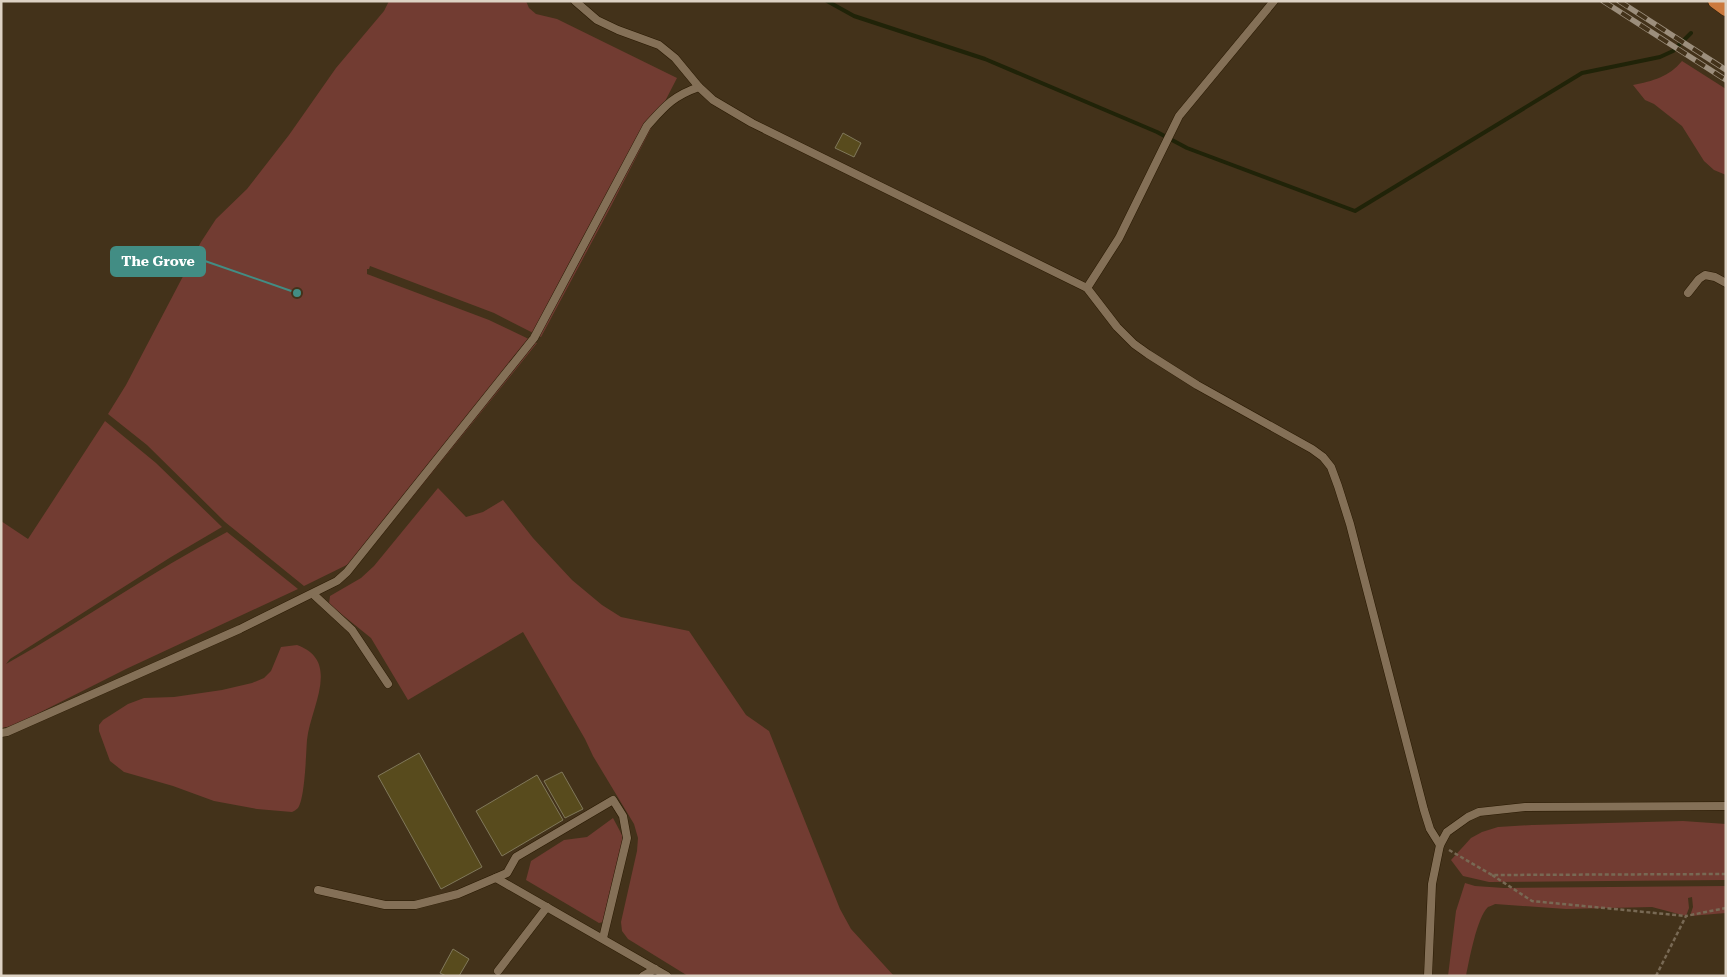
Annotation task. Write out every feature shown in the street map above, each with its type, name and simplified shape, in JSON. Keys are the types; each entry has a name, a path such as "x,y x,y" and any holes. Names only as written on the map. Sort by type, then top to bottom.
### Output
{"highway":[{"path":"1715,1 1726,9"}],"lane":[{"path":"576,1 597,20 659,45 675,58 699,87 713,100 752,123 1087,288 1117,327 1134,344 1197,385 1323,457 1332,467 1350,524 1424,810 1430,829 1440,845"},
{"path":"1087,288 1119,238 1174,130 1179,116 1274,1"},
{"path":"1,733 240,629 338,581 534,338 647,126 670,101 681,93 699,87"},
{"path":"1688,293 1699,279 1705,275 1715,277 1726,283"},
{"path":"313,594 352,630 388,684"},
{"path":"318,890 385,905 415,905 458,894 508,873 516,857 613,800 623,816 627,838 603,938"},
{"path":"1428,976 1432,884 1440,845 1447,832 1468,817 1479,812 1535,806 1726,806"},
{"path":"496,878 667,976"},
{"path":"498,971 548,907"},
{"path":"643,976 655,969"}],"path":[{"path":"1440,845 1532,901 1686,916 1726,908"},
{"path":"1492,875 1726,874"},
{"path":"1656,976 1686,916"}],"shaded area":[{"path":"389,1 526,1 529,8 536,14 557,19 677,78 541,337 494,313 370,266 367,269 367,274 489,320 537,343 365,556 304,586 225,522 147,445 108,414 126,385 201,242 216,219 247,189 289,135 336,68 384,11"},
{"path":"1682,61 1726,89 1726,175 1714,170 1704,161 1682,126 1654,104 1645,100 1633,85 1660,78 1672,71"},
{"path":"105,421 156,463 222,527 10,659 6,664 227,532 298,589 126,669 13,726 1,728 1,521 28,539"},
{"path":"438,488 466,517 483,512 503,500 533,538 572,580 602,605 621,617 689,631 746,715 769,731 840,909 851,929 894,976 688,976 628,939 622,931 621,922 637,851 638,838 634,824 523,632 408,700 371,638 329,604 330,596 361,578 374,566"},
{"path":"297,645 310,652 318,662 321,674 317,700 309,727 302,795 298,808 292,812 257,809 214,801 173,786 124,772 110,761 99,731 99,725 103,720 128,704 144,698 174,697 222,690 252,683 264,678 271,671 281,647"},
{"path":"613,818 622,835 623,847 603,922 599,923 526,880 531,861 564,840 587,837"},
{"path":"1683,821 1726,824 1726,880 1489,882 1463,876 1451,860 1471,838 1498,827"},
{"path":"1465,883 1475,886 1504,888 1726,886 1726,913 1690,916 1693,907 1692,897 1688,898 1689,908 1686,916 1652,907 1566,909 1495,904 1488,907 1480,920 1466,976 1448,976 1456,911"}],"building":[{"path":"843,133 861,143 854,157 835,148"},
{"path":"419,753 482,867 441,889 378,776"},
{"path":"562,772 583,809 565,818 544,781"},
{"path":"537,775 563,820 502,856 476,811"},
{"path":"453,949 469,959 459,976 446,976 440,973"}],"waterway":[{"path":"827,1 854,16 985,59 1157,132 1187,148 1355,211 1582,73 1660,57 1673,51 1691,33"}],"railway":[{"path":"1603,1 1726,80"},
{"path":"1619,1 1726,70"}],"place":[{"name":"The Grove","path":"297,293"}]}
